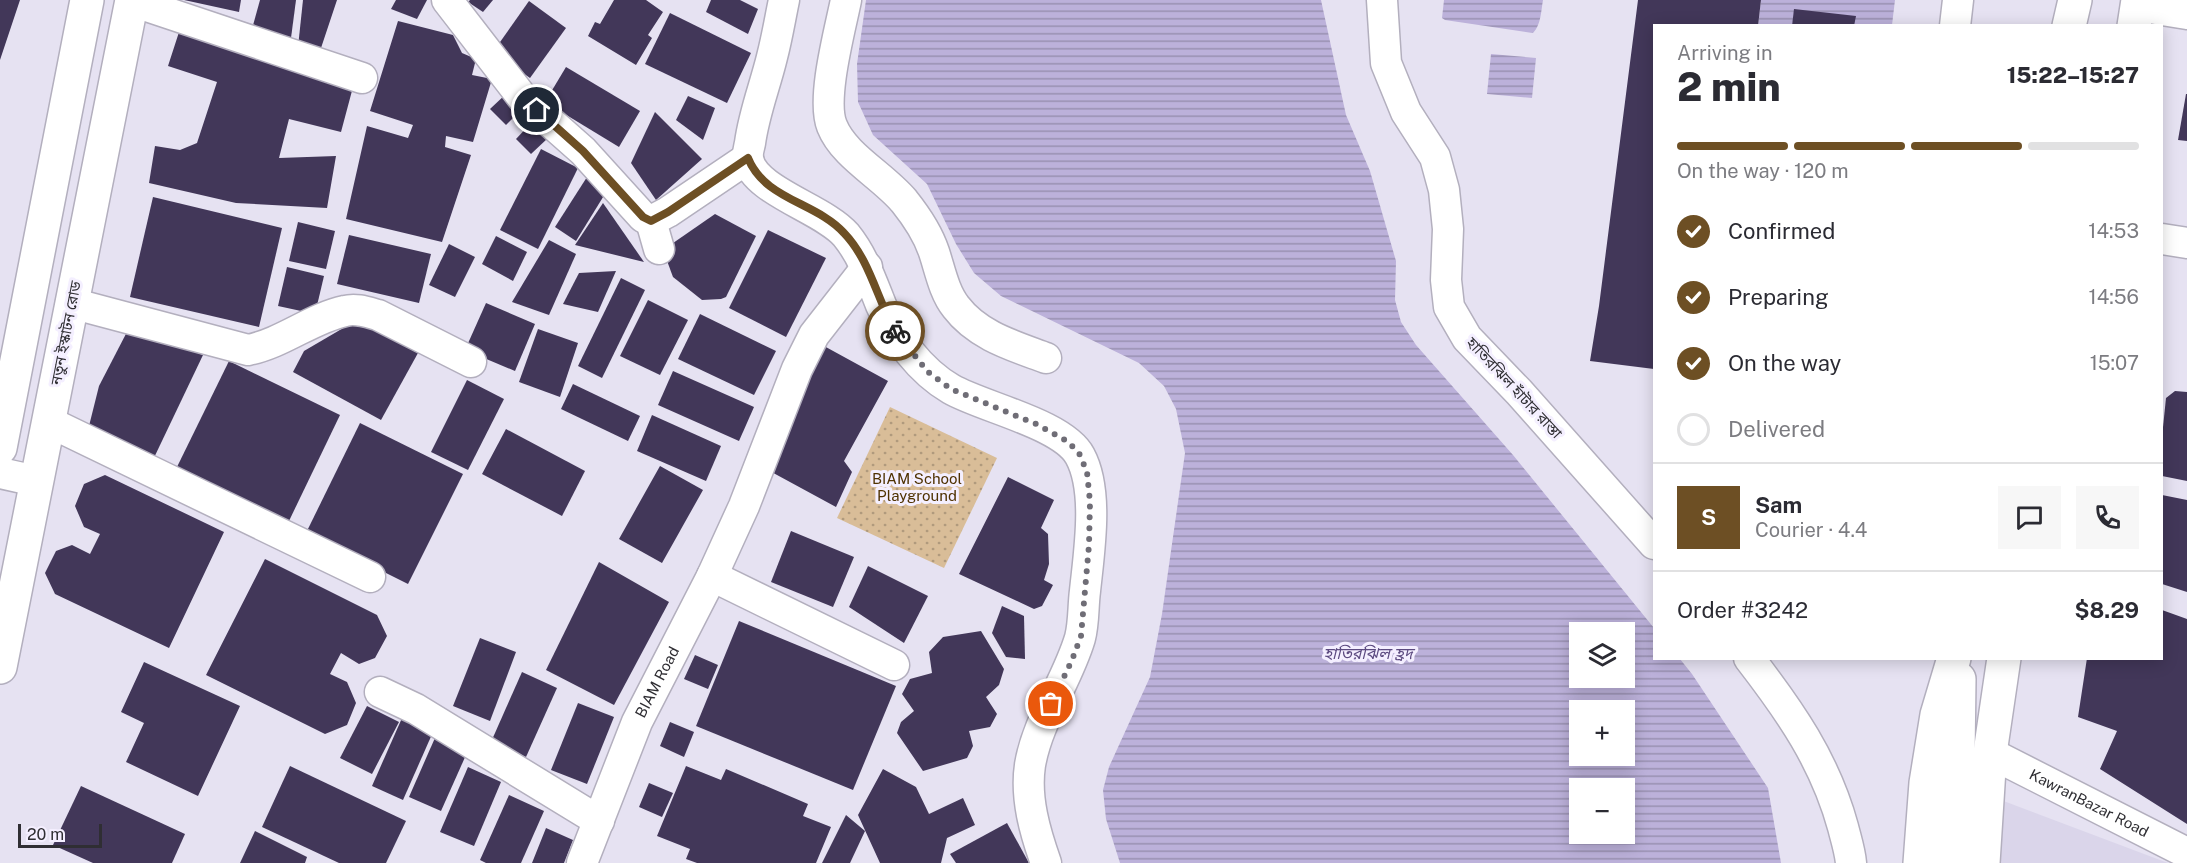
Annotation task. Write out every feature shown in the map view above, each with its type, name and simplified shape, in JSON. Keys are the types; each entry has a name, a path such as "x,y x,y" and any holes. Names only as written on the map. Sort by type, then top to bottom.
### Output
{"main road":[{"path":"0,448 87,0"},
{"path":"2069,24 2075,0"},
{"path":"2091,24 2095,0"},
{"name":"নতুন ইস্কাটন রোড","path":"0,667 132,1"},
{"path":"58,151 100,158"},
{"path":"1937,660 1933,682 1937,715"},
{"path":"1920,863 1926,783 1937,715 1953,660"},
{"path":"1951,863 1958,757 1959,660"},
{"path":"1983,863 1990,753 2004,660"}],"street":[{"path":"447,0 522,97 583,151 643,217 651,221 659,249"},
{"path":"784,0 772,56 752,123 748,158 754,172 763,182 827,219 844,232 867,267 881,305 895,331 928,372 951,389 1036,424 1067,441 1079,453 1087,472 1090,502 1089,545 1081,636 1042,724 1030,764 1028,789 1031,812 1046,863"},
{"path":"846,0 833,60 829,96 831,125 844,148 882,178 904,201 920,224 933,249 942,278 955,307 992,338 1046,358"},
{"name":"হাতিরঝিল হাঁটার রাস্তা","path":"1382,0 1386,63 1406,112 1435,157 1444,189 1448,229 1446,280 1449,307 1467,339 1519,392 1653,542"},
{"path":"1955,24 1958,0"},
{"path":"132,1 362,78"},
{"path":"2136,10 2187,14"},
{"path":"651,221 748,158"},
{"path":"2163,239 2187,243"},
{"name":"BIAM Road","path":"582,863 637,722 712,576 744,506 797,369 814,335 867,267"},
{"path":"831,314 865,301 881,305"},
{"path":"71,303 248,350 265,347 345,311 363,310 378,315 471,362"},
{"path":"49,422 370,577"},
{"path":"0,473 36,481"},
{"path":"712,576 894,665"},
{"path":"1751,660 1784,704 1820,764 1836,801 1851,863"},
{"path":"380,692 416,709 599,821"},
{"name":"KawranBazar Road","path":"1990,753 2187,853"}],"shaded area":[{"path":"2001,800 2168,863 2000,863"}],"green space":[{"name":"BIAM School Playground","path":"890,407 997,458 944,568 837,518"}],"water":[{"name":"হাতিরঝিল হ্রদ","path":"866,0 1321,0 1346,115 1370,171 1396,261 1395,300 1401,322 1416,345 1513,455 1653,627 1653,660 1681,660 1692,674 1768,788 1781,863 1120,863 1106,819 1103,790 1109,767 1150,677 1162,614 1185,453 1176,409 1164,386 1139,363 1001,296 974,273 956,244 927,184 873,135 858,102 857,64"},
{"path":"1444,0 1543,0 1539,22 1533,33 1445,20 1442,18"},
{"path":"1761,0 1895,0 1892,24 1758,24"},
{"path":"1491,54 1536,58 1532,98 1487,94"}],"building":[{"path":"0,0 20,0 0,60"},
{"path":"184,0 241,0 239,12"},
{"path":"260,0 296,0 291,38 252,29"},
{"path":"303,0 337,0 319,54 298,47"},
{"path":"396,0 427,0 417,19 391,9"},
{"path":"470,0 493,0 483,12 468,2"},
{"path":"614,0 646,0 663,12 648,35 652,38 636,65 588,36 595,22 600,24"},
{"path":"711,0 740,0 758,9 748,34 706,12"},
{"path":"1638,0 1761,0 1758,24 1653,24 1653,369 1590,361"},
{"path":"529,1 566,28 530,78 493,52"},
{"path":"1794,9 1856,16 1854,24 1792,24"},
{"path":"670,13 751,53 727,103 645,64"},
{"path":"398,21 453,35 462,53 476,59 472,75 492,79 473,142 446,136 445,147 471,155 442,242 346,219 367,126 408,138 413,125 370,111"},
{"path":"180,29 353,87 341,132 289,119 279,158 336,156 327,208 236,203 149,183 155,146 180,150 197,143 217,82 168,66"},
{"path":"566,67 640,111 619,147 545,102"},
{"path":"507,93 522,109 506,125 490,109"},
{"path":"2187,94 2187,141 2178,140"},
{"path":"688,96 715,108 703,140 676,120"},
{"path":"655,112 702,159 656,200 631,163"},
{"path":"532,122 548,138 531,154 516,139"},
{"path":"541,149 578,168 538,249 500,230"},
{"path":"587,177 608,189 576,241 555,227"},
{"path":"153,197 282,228 259,327 130,297"},
{"path":"603,203 644,262 575,245"},
{"path":"715,214 756,236 726,297 702,300 673,277 663,250"},
{"path":"298,222 335,231 326,269 289,261"},
{"path":"768,230 826,258 786,337 729,308"},
{"path":"349,235 431,254 419,303 337,284"},
{"path":"496,236 527,252 513,281 482,264"},
{"path":"549,240 576,254 549,315 512,302"},
{"path":"449,244 475,257 455,297 429,285"},
{"path":"287,267 324,276 315,314 278,306"},
{"path":"616,271 598,312 563,304 579,273"},
{"path":"621,278 645,290 602,378 578,366"},
{"path":"648,300 688,320 660,375 620,356"},
{"path":"486,303 535,324 515,371 465,350"},
{"path":"700,314 776,351 754,395 678,359"},
{"path":"357,320 418,353 381,420 293,372 304,351"},
{"path":"129,328 203,355 151,464 87,434 99,386"},
{"path":"538,329 578,343 560,397 519,382"},
{"path":"824,346 888,381 844,461 852,472 836,507 766,469"},
{"path":"229,361 340,415 288,523 176,469"},
{"path":"673,371 754,407 739,441 658,405"},
{"path":"467,380 504,399 468,470 431,452"},
{"path":"573,384 640,416 628,441 561,409"},
{"path":"2175,391 2187,392 2187,481 2163,476 2163,427 2166,398"},
{"path":"652,415 721,446 706,481 637,451"},
{"path":"360,423 463,474 408,584 306,533"},
{"path":"506,429 585,471 562,516 482,474"},
{"path":"660,466 703,490 662,563 619,539"},
{"path":"105,475 224,532 169,648 55,594 45,573 56,551 72,545 90,554 100,534 84,527 75,506 84,484"},
{"path":"1008,477 1054,500 1041,528 1048,534 1049,564 1044,580 1053,585 1042,606 1034,609 959,574"},
{"path":"2163,495 2187,500 2187,592 2163,584"},
{"path":"791,531 854,557 833,607 771,582"},
{"path":"265,559 377,615 387,636 375,658 359,664 341,653 330,674 347,682 356,703 347,725 325,734 206,675"},
{"path":"599,562 669,602 614,705 546,670"},
{"path":"868,566 928,596 904,643 849,607"},
{"path":"1002,606 1024,616 1025,659 1006,657 992,633"},
{"path":"2163,610 2187,619 2187,824 2100,769 2117,731 2078,717 2087,660 2163,660"},
{"path":"739,621 896,686 853,790 696,726"},
{"path":"981,631 1004,669 999,685 986,697 997,714 990,727 969,731 973,746 967,758 923,771 897,733 901,722 914,711 902,694 910,679 932,673 929,652 943,637"},
{"path":"480,638 516,652 490,721 453,706"},
{"path":"695,655 718,665 708,689 684,679"},
{"path":"144,662 240,706 198,796 126,762 144,723 121,712"},
{"path":"522,672 557,688 526,757 491,742"},
{"path":"578,703 614,717 587,784 551,770"},
{"path":"367,706 399,722 372,774 340,758"},
{"path":"402,718 433,732 403,800 372,786"},
{"path":"670,722 694,732 684,757 660,746"},
{"path":"438,731 470,746 441,811 409,797"},
{"path":"290,766 406,821 386,863 339,863 262,827"},
{"path":"686,766 721,780 726,769 808,804 803,816 831,827 816,863 697,863 686,859 690,849 657,836"},
{"path":"468,767 501,782 474,846 440,832"},
{"path":"883,769 916,787 929,814 963,798 975,825 947,838 941,863 880,863 858,815"},
{"path":"649,783 673,793 662,817 639,807"},
{"path":"81,786 185,834 172,863 93,863 53,845"},
{"path":"509,795 544,811 521,863 486,863 480,860"},
{"path":"846,815 865,831 850,863 822,863"},
{"path":"1007,823 1029,863 956,863 950,854"},
{"path":"546,828 573,840 564,863 532,863"},
{"path":"255,831 307,857 305,863 240,863"}],"way so far":[{"path":"895,331 918,362 951,389 1036,424 1067,441 1079,453 1087,472 1090,502 1089,545 1081,636 1051,704"}],"route":[{"path":"537,110 583,151 643,217 651,221 748,158 754,172 763,182 827,219 844,232 867,267 881,305 895,331"}]}
